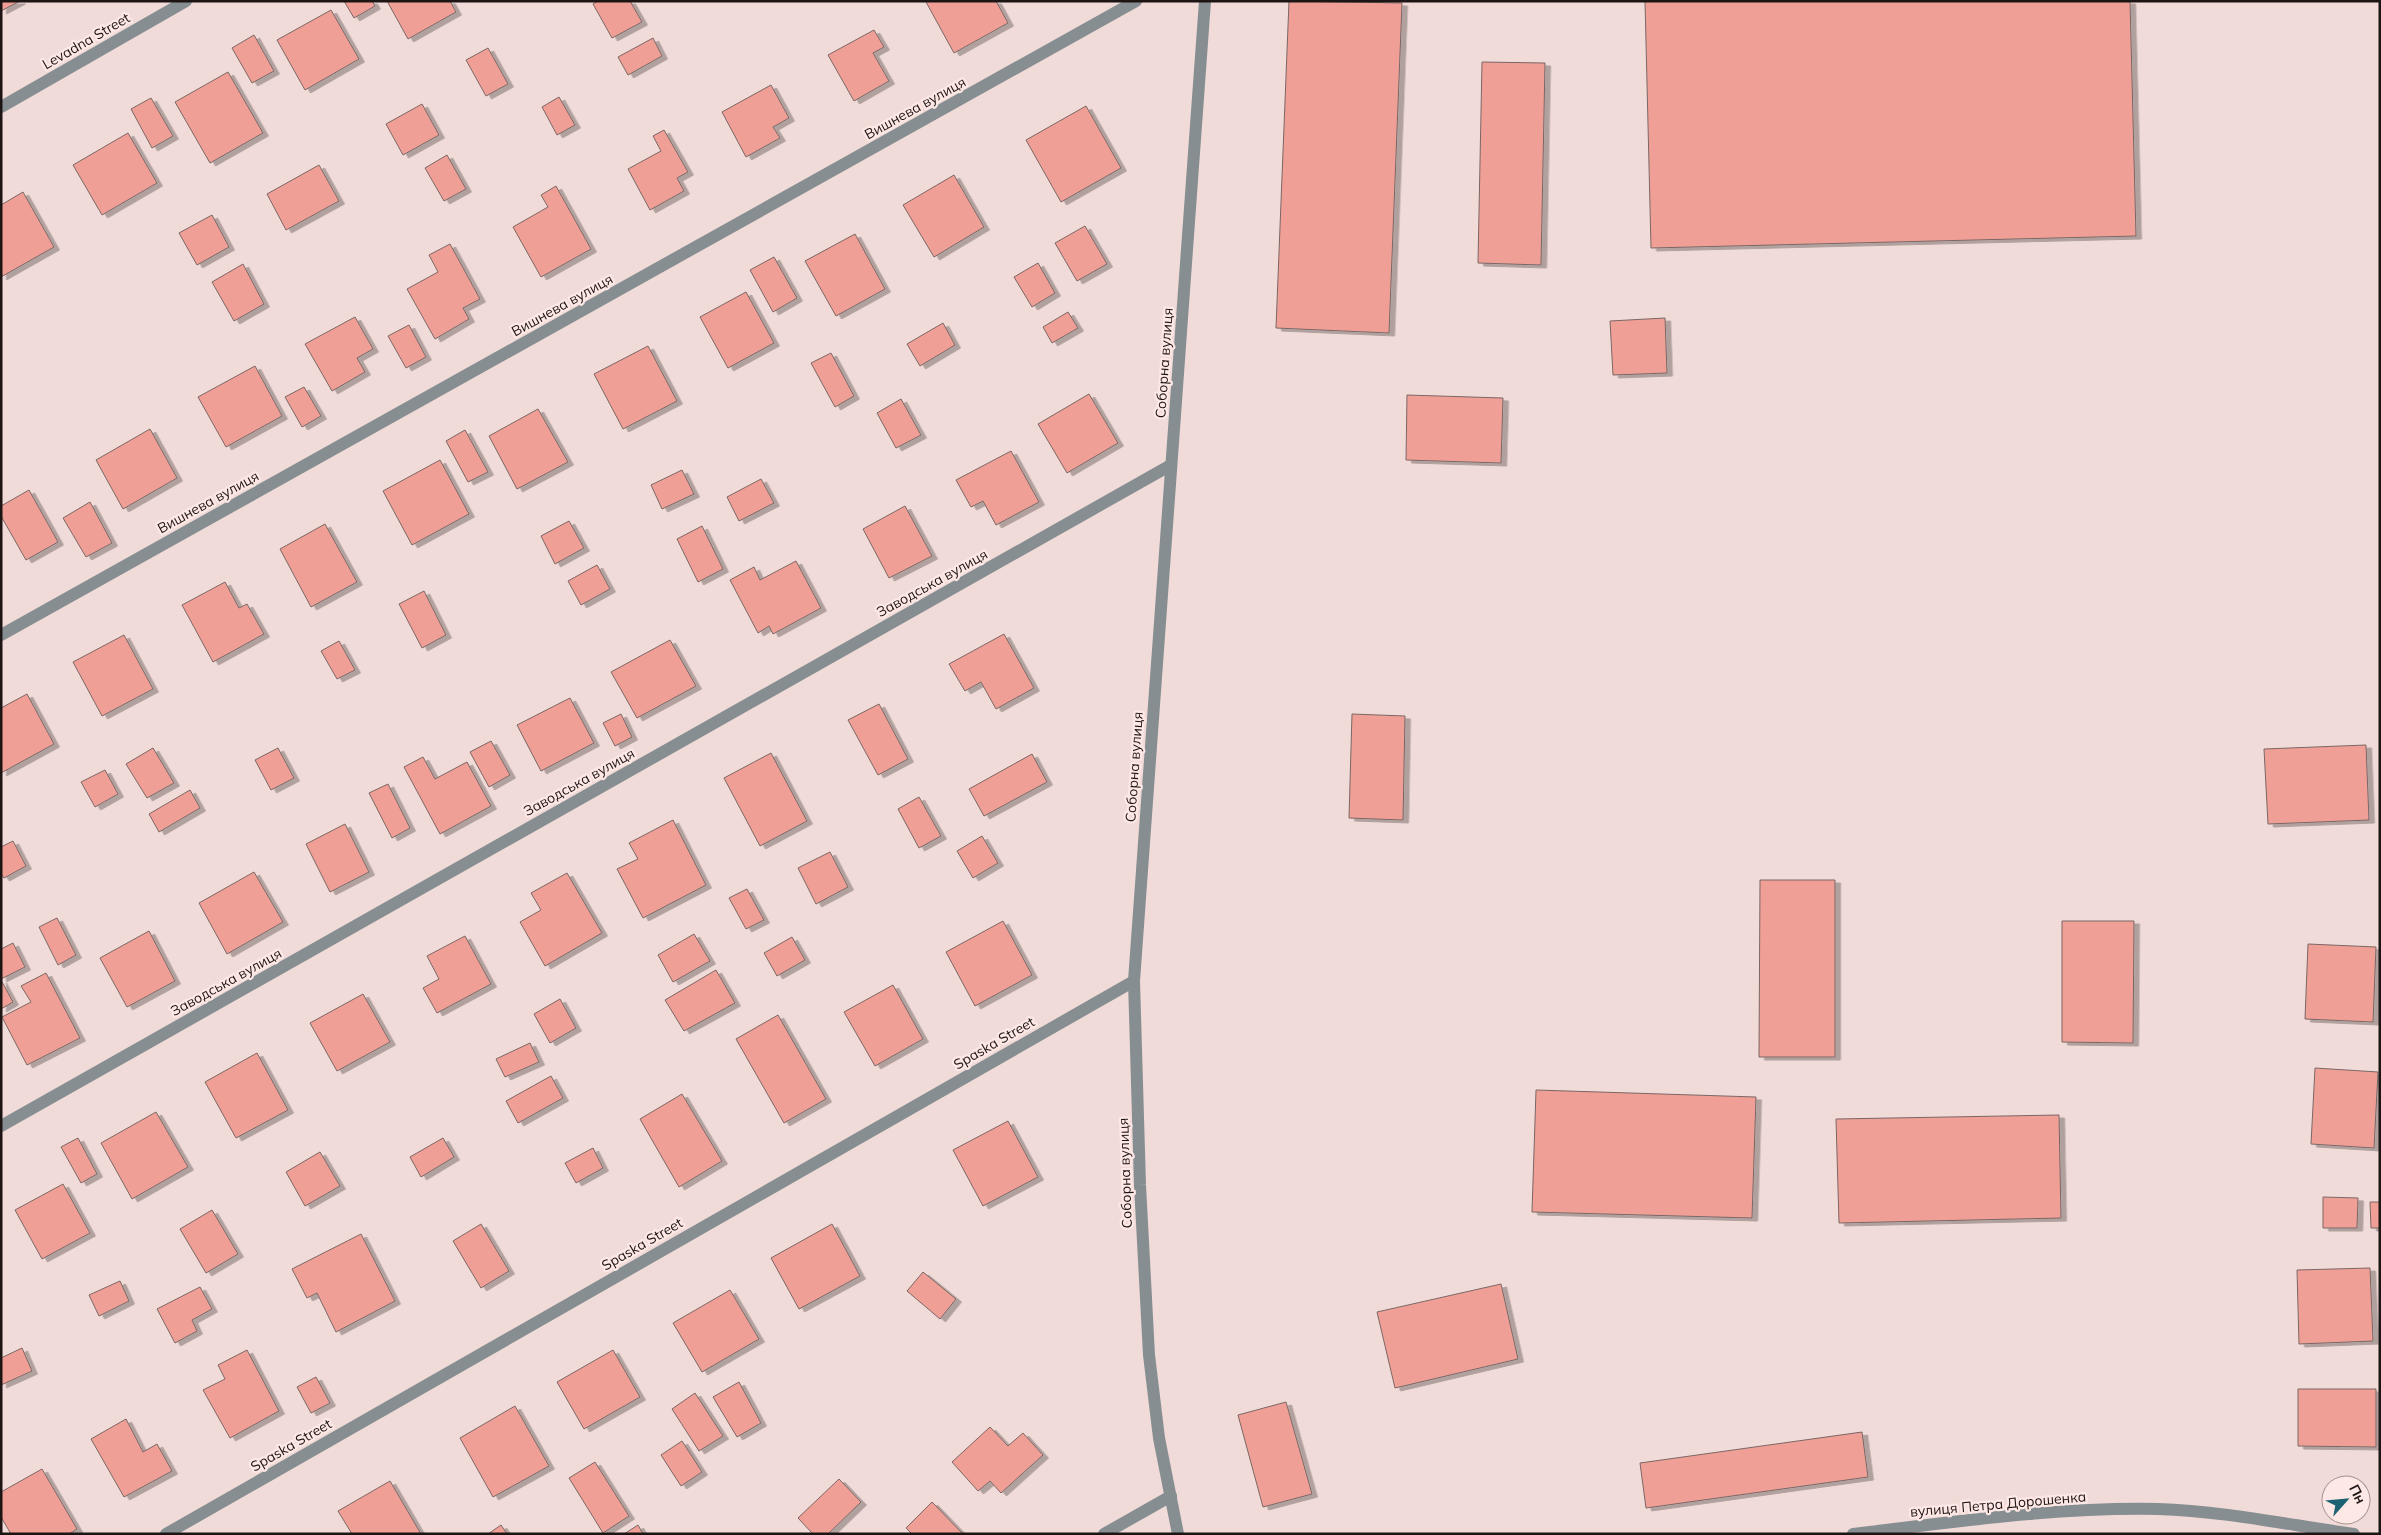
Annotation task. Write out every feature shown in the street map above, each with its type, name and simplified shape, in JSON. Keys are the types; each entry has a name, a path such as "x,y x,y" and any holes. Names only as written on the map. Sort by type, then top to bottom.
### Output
{"street":[{"name":"Levadna Street","path":"1,107 186,1"},
{"name":"Вишнева вулиця","path":"1,635 1136,1"},
{"name":"Соборна вулиця","path":"1178,1534 1159,1438 1149,1354 1140,1185 1134,981 1205,1"},
{"name":"Заводська вулиця","path":"1,1126 1171,465"},
{"name":"Spaska Street","path":"166,1534 1134,981"},
{"path":"1104,1534 1171,1496"},
{"name":"вулиця Петра Дорошенка","path":"1853,1534 2037,1512 2105,1509 2160,1509 2216,1514 2354,1534"}],"building":[{"path":"1,1 20,1 1,11"},
{"path":"344,1 372,1 375,6 354,18"},
{"path":"387,1 450,1 456,12 408,39"},
{"path":"598,1 630,1 642,22 612,38 593,4"},
{"path":"996,1 1008,23 954,53 926,2"},
{"path":"1289,1 1402,3 1389,333 1276,328"},
{"path":"1645,1 2130,1 2136,236 1651,248"},
{"path":"331,10 359,59 305,90 277,40"},
{"path":"874,30 884,47 873,53 889,81 854,101 828,55"},
{"path":"254,35 274,71 252,83 232,48"},
{"path":"653,38 662,56 628,75 618,57"},
{"path":"488,48 508,84 486,96 466,60"},
{"path":"1482,62 1545,63 1541,265 1478,263"},
{"path":"228,72 263,133 210,163 175,102"},
{"path":"771,85 789,118 773,127 780,138 746,157 722,112"},
{"path":"559,97 575,125 557,135 542,107"},
{"path":"151,98 173,136 152,148 131,109"},
{"path":"422,104 439,135 403,155 386,124"},
{"path":"1086,106 1121,168 1061,202 1026,140"},
{"path":"664,130 688,172 677,178 684,191 650,210 628,169 661,151 653,136"},
{"path":"128,133 157,183 102,215 73,165"},
{"path":"447,155 466,189 444,201 425,168"},
{"path":"319,165 339,201 286,230 267,194"},
{"path":"954,175 984,227 934,257 903,205"},
{"path":"556,186 591,249 541,277 513,227 548,207 541,195"},
{"path":"23,192 54,247 1,277 1,205"},
{"path":"212,215 229,247 197,265 179,233"},
{"path":"1085,226 1107,264 1077,281 1055,243"},
{"path":"855,234 885,289 836,316 805,261"},
{"path":"450,244 480,299 463,308 469,319 435,339 407,289 438,272 429,255"},
{"path":"774,257 797,298 773,312 750,270"},
{"path":"1038,263 1055,293 1032,307 1014,277"},
{"path":"243,264 264,304 234,321 212,282"},
{"path":"746,292 774,343 728,368 700,317"},
{"path":"1068,312 1078,328 1052,343 1043,327"},
{"path":"355,317 373,349 357,358 365,372 332,391 305,344"},
{"path":"1665,318 1667,373 1613,375 1610,321"},
{"path":"943,323 955,345 920,366 907,344"},
{"path":"409,325 426,357 406,368 388,336"},
{"path":"648,346 677,401 623,429 594,374"},
{"path":"831,353 854,396 835,407 811,363"},
{"path":"255,366 282,416 226,447 198,397"},
{"path":"304,387 321,416 302,427 285,397"},
{"path":"1089,394 1118,443 1067,473 1038,424"},
{"path":"1407,395 1503,398 1501,463 1406,460"},
{"path":"901,399 921,435 896,448 877,413"},
{"path":"538,409 568,462 517,489 489,436"},
{"path":"150,429 177,478 123,509 96,460"},
{"path":"465,430 488,472 468,482 446,441"},
{"path":"1011,451 1039,502 996,525 983,501 971,507 956,480"},
{"path":"440,460 469,514 412,545 383,491"},
{"path":"682,470 694,494 662,509 651,485"},
{"path":"761,479 774,503 739,521 727,497"},
{"path":"29,490 58,542 26,560 1,516 1,506"},
{"path":"90,502 112,543 86,557 63,518"},
{"path":"905,506 932,556 889,578 863,529"},
{"path":"569,521 584,548 555,564 541,536"},
{"path":"325,524 357,582 311,607 280,549"},
{"path":"702,526 723,569 698,582 677,539"},
{"path":"796,561 821,608 773,634 769,626 758,633 730,580 754,567 760,580"},
{"path":"597,565 610,589 581,605 568,581"},
{"path":"225,582 239,608 247,604 264,634 213,662 182,605"},
{"path":"424,591 446,635 422,648 399,604"},
{"path":"1004,634 1034,688 996,709 981,682 965,691 949,664"},
{"path":"124,635 153,689 102,716 73,662"},
{"path":"670,640 696,686 637,718 611,672"},
{"path":"339,641 355,670 337,679 321,651"},
{"path":"27,694 54,744 1,773 1,708"},
{"path":"570,698 594,743 541,771 517,725"},
{"path":"879,704 908,759 878,775 848,720"},
{"path":"621,714 632,737 615,746 603,723"},
{"path":"1352,714 1405,716 1403,820 1349,818"},
{"path":"491,741 510,775 489,787 470,752"},
{"path":"2366,745 2369,820 2268,824 2264,749"},
{"path":"153,748 174,783 147,798 126,764"},
{"path":"278,748 294,778 271,790 255,760"},
{"path":"771,753 807,821 760,846 724,778"},
{"path":"1032,754 1047,782 984,816 969,789"},
{"path":"423,757 435,779 467,762 491,806 440,834 404,767"},
{"path":"105,770 118,794 95,807 81,782"},
{"path":"388,784 410,828 392,838 369,793"},
{"path":"190,790 200,808 159,832 149,814"},
{"path":"919,797 941,836 919,848 898,809"},
{"path":"673,820 706,885 643,918 617,869 638,859 629,843"},
{"path":"345,824 369,872 330,892 306,844"},
{"path":"982,836 998,863 973,878 957,851"},
{"path":"13,841 26,866 4,878 1,874 1,847"},
{"path":"830,852 848,887 816,904 798,868"},
{"path":"254,872 283,922 227,954 199,903"},
{"path":"567,873 602,933 545,966 520,922 541,910 531,893"},
{"path":"1760,880 1835,880 1835,1057 1759,1057"},
{"path":"747,889 764,920 746,929 729,898"},
{"path":"57,918 76,955 58,965 39,927"},
{"path":"1003,921 1032,975 975,1006 946,952"},
{"path":"2062,921 2134,921 2133,1043 2062,1042"},
{"path":"149,931 175,981 127,1007 100,958"},
{"path":"694,934 710,961 673,982 658,955"},
{"path":"465,936 491,984 437,1013 423,988 439,979 427,956"},
{"path":"792,937 805,960 777,976 764,953"},
{"path":"13,943 25,967 1,979 1,949"},
{"path":"2308,944 2376,947 2373,1022 2305,1019"},
{"path":"716,970 735,1003 684,1031 665,1000"},
{"path":"46,973 80,1038 27,1065 2,1017 31,1002 21,986"},
{"path":"1,980 13,1002 1,1009"},
{"path":"893,985 923,1039 875,1066 844,1012"},
{"path":"363,994 390,1042 337,1071 310,1023"},
{"path":"560,999 576,1028 550,1043 534,1014"},
{"path":"778,1015 826,1099 784,1123 736,1039"},
{"path":"530,1043 539,1062 505,1077 496,1059"},
{"path":"257,1053 288,1110 236,1138 205,1082"},
{"path":"2315,1068 2378,1072 2374,1148 2311,1144"},
{"path":"551,1076 563,1098 518,1123 506,1101"},
{"path":"1536,1090 1756,1097 1752,1218 1532,1212"},
{"path":"682,1094 722,1161 679,1187 640,1119"},
{"path":"156,1112 188,1167 132,1199 101,1143"},
{"path":"2059,1115 2061,1218 1839,1223 1836,1119"},
{"path":"1008,1121 1038,1177 983,1206 953,1150"},
{"path":"78,1138 97,1174 81,1183 61,1147"},
{"path":"443,1138 454,1157 421,1177 410,1157"},
{"path":"593,1148 603,1168 576,1183 565,1163"},
{"path":"320,1152 340,1186 305,1206 286,1172"},
{"path":"63,1184 90,1233 42,1259 15,1210"},
{"path":"2323,1197 2358,1198 2357,1228 2323,1228"},
{"path":"2370,1202 2380,1202 2380,1228 2371,1228"},
{"path":"212,1210 238,1254 206,1273 180,1229"},
{"path":"481,1224 509,1271 481,1288 453,1241"},
{"path":"832,1224 860,1276 799,1309 771,1258"},
{"path":"361,1234 395,1301 336,1332 317,1293 307,1298 292,1269"},
{"path":"2370,1268 2373,1341 2299,1344 2297,1270"},
{"path":"923,1272 956,1299 940,1319 907,1291"},
{"path":"120,1281 129,1301 99,1316 89,1295"},
{"path":"1501,1284 1518,1359 1395,1388 1377,1312"},
{"path":"200,1287 212,1309 192,1320 197,1331 175,1343 157,1309"},
{"path":"730,1290 759,1339 702,1372 673,1323"},
{"path":"22,1348 32,1371 1,1385 1,1358"},
{"path":"247,1350 279,1411 230,1438 203,1390 225,1379 218,1365"},
{"path":"613,1350 640,1397 584,1429 557,1382"},
{"path":"316,1377 330,1403 311,1413 297,1387"},
{"path":"739,1382 761,1423 737,1437 713,1397"},
{"path":"2298,1389 2376,1389 2376,1447 2298,1446"},
{"path":"695,1393 723,1436 699,1451 672,1409"},
{"path":"1286,1402 1312,1494 1263,1507 1238,1415"},
{"path":"515,1406 549,1466 493,1497 460,1438"},
{"path":"126,1419 143,1452 157,1444 172,1471 124,1497 91,1439"},
{"path":"990,1427 1008,1446 1023,1433 1043,1455 1001,1493 990,1481 978,1491 952,1462"},
{"path":"1862,1432 1868,1477 1646,1508 1640,1463"},
{"path":"682,1441 702,1472 681,1486 661,1455"},
{"path":"595,1462 629,1516 603,1533 569,1478"},
{"path":"42,1469 77,1529 69,1534 11,1534 1,1517 1,1492"},
{"path":"839,1479 861,1502 828,1534 813,1534 798,1518"},
{"path":"390,1481 421,1534 352,1534 338,1511"},
{"path":"932,1502 963,1534 912,1534 906,1528"},
{"path":"501,1525 507,1534 488,1534"},
{"path":"638,1525 643,1534 624,1534"}]}
